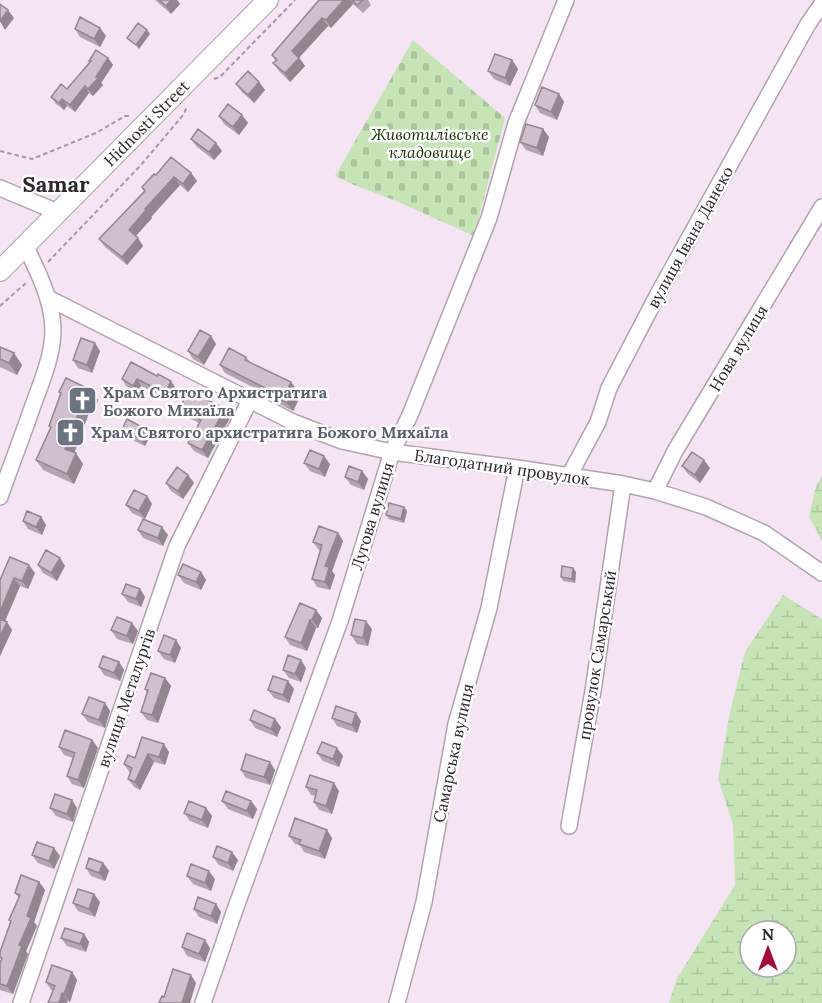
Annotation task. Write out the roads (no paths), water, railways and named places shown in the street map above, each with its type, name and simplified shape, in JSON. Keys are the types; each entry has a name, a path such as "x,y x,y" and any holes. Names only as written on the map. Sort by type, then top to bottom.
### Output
{"main road":[{"name":"Hidnosti Street","path":"0,271 152,120 268,0"}],"street":[{"name":"Лугова вулиця","path":"203,1003 340,621 392,452 410,415 489,218 516,123 566,0"},
{"name":"вулиця Івана Данеко","path":"569,476 598,422 609,388 658,294 802,34 822,4"},
{"path":"0,188 60,213"},
{"name":"Нова вулиця","path":"655,491 675,451 822,207"},
{"path":"0,497 49,356 53,319 48,298 25,245"},
{"name":"Благодатний провулок","path":"48,298 293,422 342,441 392,452 517,468 655,491 706,507 764,533 822,573"},
{"name":"вулиця Металургів","path":"21,1003 177,546 249,400"},
{"name":"Самарська вулиця","path":"397,1003 424,902 456,723 489,608 517,468"},
{"name":"провулок Самарський","path":"568,826 593,691 623,484"}],"place":[{"name":"Храм Святого Архистратига Божого Михаїла","path":"82,401"},
{"name":"Храм Святого архистратига Божого Михаїла","path":"70,432"}],"district":[{"name":"Samar","path":"56,184"}],"park label":[{"name":"Животилівське кладовище","path":"430,143"}]}
